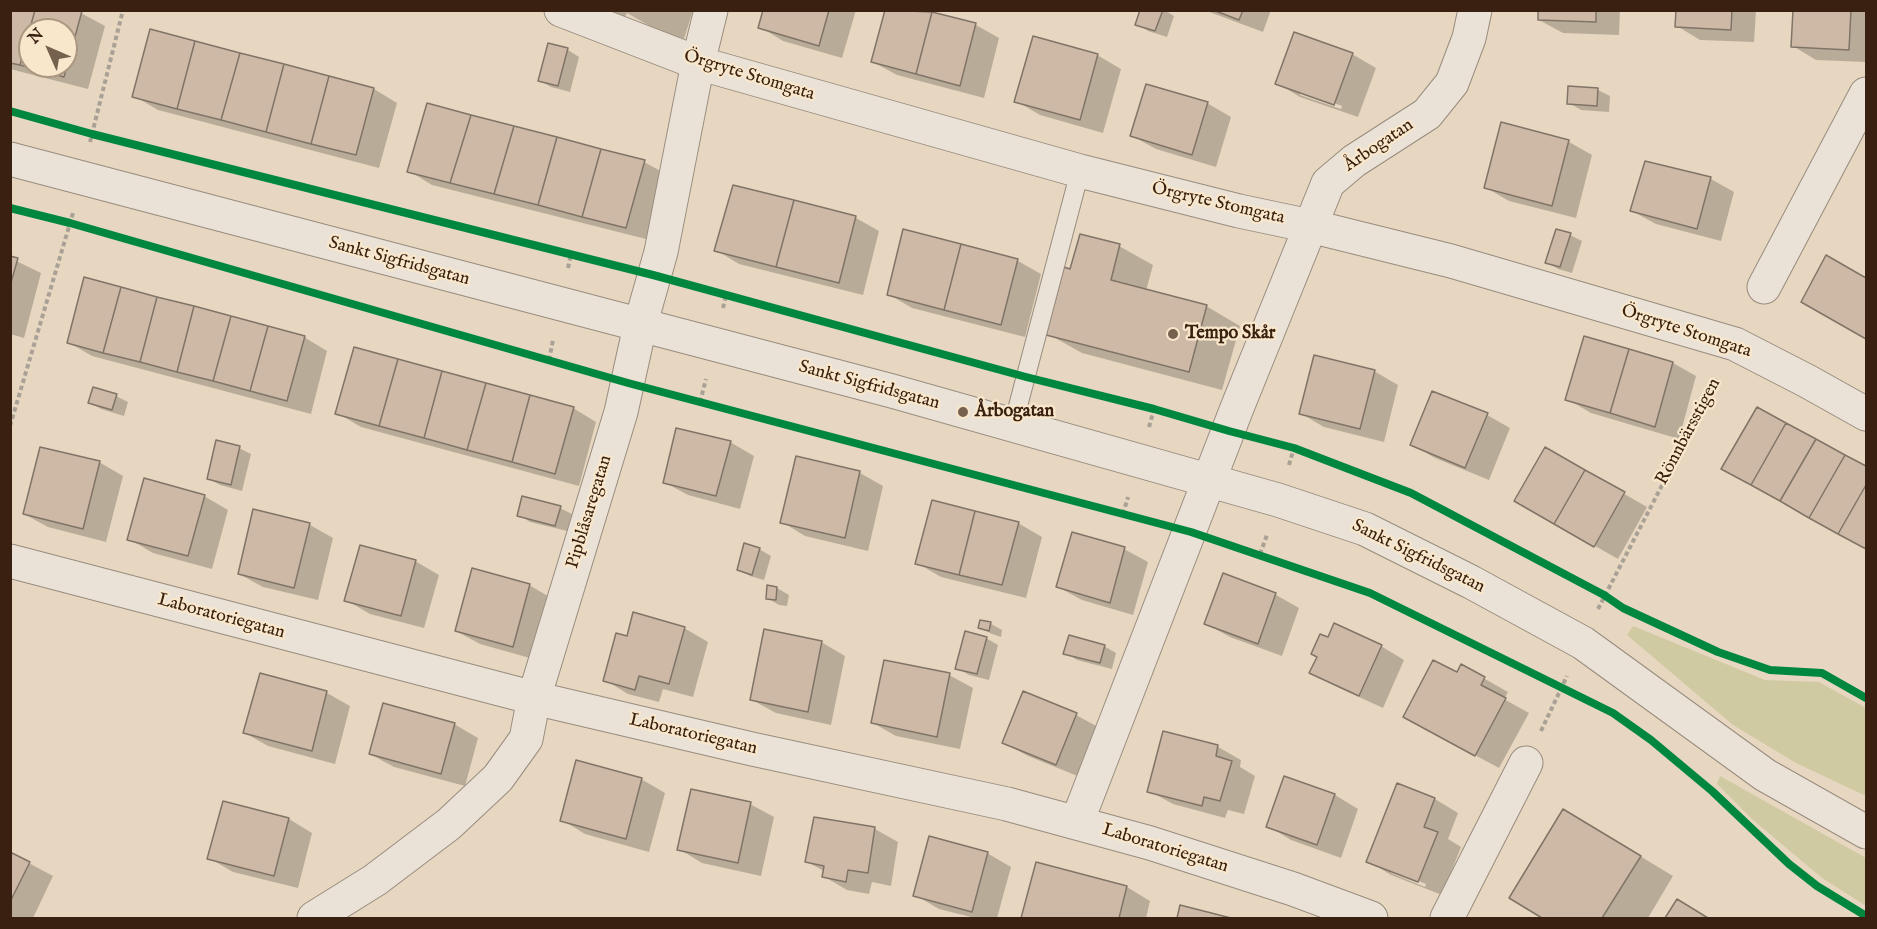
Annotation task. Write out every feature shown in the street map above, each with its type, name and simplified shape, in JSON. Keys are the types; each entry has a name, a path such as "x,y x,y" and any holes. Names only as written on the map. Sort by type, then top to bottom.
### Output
{"street":[{"name":"Örgryte Stomgata","path":"561,10 698,63 1080,171 1451,261 1735,344 1866,414"},
{"name":"Pipblåsaregatan","path":"314,918 375,880 449,824 498,778 526,739 534,698 621,412 640,326 661,252 698,63 711,10"},
{"name":"Årbogatan","path":"1077,822 1328,183 1353,161 1427,114 1452,83 1469,38 1475,10"},
{"path":"1764,287 1866,94"},
{"name":"Sankt Sigfridsgatan","path":"10,159 892,391 1278,500 1365,529 1472,582 1583,644 1765,775 1866,830"},
{"name":"Laboratoriegatan","path":"10,561 534,698 752,749 1007,804 1077,822 1293,889 1371,918"},
{"path":"1447,918 1526,763"}],"lane":[{"path":"1013,425 1080,171"}],"path":[{"path":"10,426 82,179 123,10"},
{"path":"1526,763 1583,644"}],"shaded area":[{"path":"1633,626 1765,680 1819,682 1866,708 1866,794 1796,763 1733,725 1627,635"},
{"path":"1720,776 1866,858 1866,906 1822,878 1752,819 1717,784"}],"building":[{"path":"10,10 35,10 33,18 18,18 18,65 10,63"},
{"path":"35,10 82,11 78,26 78,18 33,18"},
{"path":"763,10 829,10 819,46 758,28"},
{"path":"885,10 932,12 916,74 871,62"},
{"path":"1140,10 1163,10 1155,31 1135,25"},
{"path":"1213,10 1243,10 1239,20"},
{"path":"1538,10 1596,10 1596,22 1538,20"},
{"path":"1676,10 1732,10 1731,30 1675,27"},
{"path":"1793,10 1851,10 1849,50 1791,47"},
{"path":"932,12 976,23 960,86 916,74"},
{"path":"150,29 195,41 177,109 132,97"},
{"path":"1294,32 1353,53 1334,105 1275,84"},
{"path":"1033,36 1098,54 1080,120 1014,102"},
{"path":"195,41 240,53 221,120 177,109"},
{"path":"548,43 568,48 558,86 538,81"},
{"path":"240,53 284,64 266,132 221,120"},
{"path":"284,64 329,76 311,144 266,132"},
{"path":"329,76 374,88 356,155 311,144"},
{"path":"1146,84 1208,102 1192,155 1130,136"},
{"path":"1568,86 1598,88 1597,106 1567,104"},
{"path":"427,103 471,115 450,183 407,172"},
{"path":"471,115 514,126 494,194 450,183"},
{"path":"1501,122 1569,140 1552,206 1484,188"},
{"path":"514,126 557,137 538,205 494,194"},
{"path":"557,137 601,149 582,217 538,205"},
{"path":"601,149 645,160 626,228 582,217"},
{"path":"1645,161 1711,177 1697,229 1630,211"},
{"path":"733,185 794,200 776,267 714,251"},
{"path":"794,200 856,216 839,283 776,267"},
{"path":"903,229 961,244 944,310 887,295"},
{"path":"1556,229 1571,233 1560,267 1545,263"},
{"path":"1080,234 1120,244 1111,280 1207,305 1189,372 1046,335 1064,267 1070,269"},
{"path":"961,244 1018,259 1001,325 944,310"},
{"path":"1826,255 1866,278 1866,339 1801,302"},
{"path":"10,256 18,258 10,286"},
{"path":"84,277 121,287 103,353 67,343"},
{"path":"121,287 157,297 140,362 103,353"},
{"path":"157,297 194,306 177,372 140,362"},
{"path":"194,306 231,316 213,381 177,372"},
{"path":"231,316 268,326 250,391 213,381"},
{"path":"268,326 305,336 287,401 250,391"},
{"path":"1584,336 1629,349 1610,413 1565,400"},
{"path":"354,347 398,359 379,426 335,414"},
{"path":"1629,349 1673,362 1655,427 1610,413"},
{"path":"1314,355 1375,370 1360,429 1299,414"},
{"path":"398,359 442,371 424,438 379,426"},
{"path":"442,371 486,383 467,450 424,438"},
{"path":"486,383 530,395 512,462 467,450"},
{"path":"93,387 117,394 112,410 88,403"},
{"path":"1432,391 1488,413 1465,468 1410,445"},
{"path":"530,395 574,407 555,474 512,462"},
{"path":"1757,407 1786,423 1751,485 1721,469"},
{"path":"1786,423 1816,439 1780,501 1751,485"},
{"path":"676,428 731,441 716,496 663,483"},
{"path":"1816,439 1845,455 1809,518 1780,501"},
{"path":"216,440 240,446 231,485 207,479"},
{"path":"40,447 100,461 83,529 23,514"},
{"path":"1545,447 1585,470 1554,524 1514,501"},
{"path":"1845,455 1866,466 1866,485 1838,534 1809,518"},
{"path":"796,456 860,471 845,538 780,523"},
{"path":"1585,470 1625,492 1594,547 1554,524"},
{"path":"144,478 205,495 188,556 127,540"},
{"path":"1866,485 1866,549 1838,534"},
{"path":"522,496 561,506 555,526 517,516"},
{"path":"932,500 975,511 959,575 915,564"},
{"path":"253,509 310,523 294,588 238,574"},
{"path":"975,511 1019,522 1002,585 959,575"},
{"path":"1072,532 1125,547 1110,603 1056,587"},
{"path":"744,543 760,548 752,575 737,570"},
{"path":"360,545 416,560 401,616 344,601"},
{"path":"472,568 530,584 513,647 455,631"},
{"path":"1223,573 1276,593 1258,644 1204,624"},
{"path":"767,585 777,587 776,600 766,599"},
{"path":"633,612 685,627 669,684 639,676 635,690 603,681 616,633 627,636"},
{"path":"980,620 991,622 989,631 978,628"},
{"path":"1334,623 1382,645 1359,696 1309,673 1317,657 1311,654 1320,634 1328,637"},
{"path":"764,629 822,641 808,712 750,700"},
{"path":"965,631 987,637 977,674 955,669"},
{"path":"1069,635 1105,645 1100,663 1063,654"},
{"path":"884,660 950,673 937,737 871,723"},
{"path":"1433,660 1457,672 1461,664 1485,677 1481,685 1506,698 1475,756 1403,717"},
{"path":"260,673 327,691 312,751 243,733"},
{"path":"1023,691 1077,713 1056,765 1002,743"},
{"path":"383,703 455,723 441,774 369,754"},
{"path":"1163,731 1218,745 1216,756 1232,761 1220,801 1204,797 1202,806 1147,792"},
{"path":"576,760 642,778 626,839 560,821"},
{"path":"1284,776 1335,794 1317,845 1266,827"},
{"path":"1397,783 1435,798 1424,827 1438,832 1418,882 1366,862"},
{"path":"691,789 751,802 738,863 677,850"},
{"path":"223,801 289,818 274,876 207,859"},
{"path":"1563,809 1641,856 1602,918 1542,918 1509,898"},
{"path":"814,817 875,827 868,873 848,870 846,882 822,877 824,866 805,862"},
{"path":"929,836 988,852 972,912 913,896"},
{"path":"10,852 30,862 10,902"},
{"path":"1036,862 1127,886 1119,918 1021,918"},
{"path":"1677,899 1708,918 1665,918"},
{"path":"1180,905 1231,918 1177,918"}],"cycle path":[{"path":"10,111 92,134 653,275 1294,448 1411,493 1604,595 1623,608 1718,652 1770,670 1822,673 1866,698"},
{"path":"10,208 70,223 628,383 1191,532 1370,593 1613,713 1651,740 1712,791 1789,864 1817,886 1866,916"}],"place":[{"name":"Tempo Skår","path":"1173,334"},
{"name":"Årbogatan","path":"963,412"}]}
